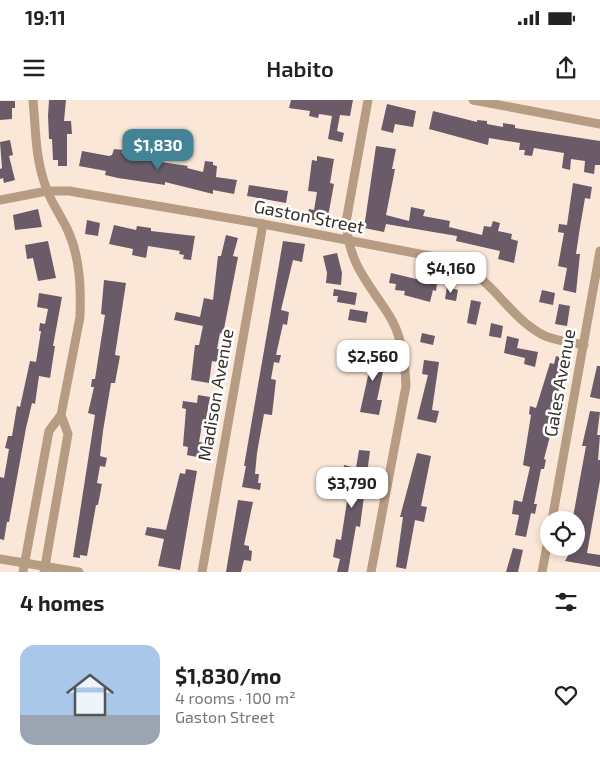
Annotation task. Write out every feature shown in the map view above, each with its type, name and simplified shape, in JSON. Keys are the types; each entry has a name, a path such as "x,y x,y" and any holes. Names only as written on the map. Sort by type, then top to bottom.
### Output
{"street":[{"path":"23,568 49,431 61,415 80,317 80,280 72,241 47,191 37,159 33,100"},
{"path":"368,100 346,222 348,241 359,271 388,313 398,334 406,366 403,407 371,572"},
{"path":"473,100 600,124"},
{"name":"Gaston Street","path":"0,200 47,191 69,191 263,224 431,256 466,266 485,280 512,310 533,328 554,339 584,344"},
{"name":"Madison Avenue","path":"202,572 263,224"},
{"name":"Gales Avenue","path":"554,511 600,251"},
{"path":"44,570 68,434 61,415"},
{"path":"542,572 545,556"},
{"path":"0,559 23,568 79,572"}],"building":[{"path":"49,100 66,100 64,121 71,121 72,134 67,134 67,166 58,166 58,160 53,160 52,139 49,139"},
{"path":"291,100 353,100 350,116 340,115 337,131 344,133 342,142 328,139 332,116 319,114 318,118 309,116 310,111 289,108"},
{"path":"0,101 15,101 15,108 12,108 12,119 0,120"},
{"path":"387,104 416,111 413,127 395,124 393,133 381,130"},
{"path":"433,111 477,122 477,120 487,121 487,124 503,127 503,123 515,125 515,128 600,141 600,165 595,165 594,174 584,172 585,161 571,159 570,170 562,168 564,153 534,148 532,156 524,155 525,150 519,150 520,143 489,138 488,145 429,129"},
{"path":"10,140 13,155 9,156 15,180 4,183 3,178 0,179 0,169 2,168 0,142"},
{"path":"156,142 164,143 161,162 188,166 187,168 203,172 205,161 213,162 213,165 217,166 216,177 237,180 234,194 213,190 213,194 165,182 165,185 118,178 105,175 106,171 79,166 82,151 109,156 112,155 114,149 123,150 122,153 153,159"},
{"path":"376,146 396,149 392,169 395,169 386,215 409,221 411,207 425,210 423,216 450,221 449,227 482,235 484,226 491,227 493,221 500,223 498,231 512,234 511,239 518,241 514,263 498,259 500,251 456,241 457,236 386,224 384,232 364,228"},
{"path":"317,156 334,159 330,183 334,184 327,222 307,219 309,209 314,210 317,192 308,191 312,160 317,161"},
{"path":"573,183 592,187 590,199 585,198 580,227 576,254 580,254 576,293 563,290 567,268 558,266 564,233 558,232 559,224 567,225"},
{"path":"249,185 288,191 286,203 247,196"},
{"path":"38,209 42,227 15,230 13,215"},
{"path":"87,220 100,223 98,236 85,234"},
{"path":"114,225 136,230 137,226 151,228 151,231 195,236 191,260 183,259 184,255 179,254 180,251 148,246 146,258 132,255 133,249 109,244"},
{"path":"226,235 238,238 233,256 238,257 223,334 220,333 217,349 220,349 217,362 212,361 209,383 191,380 195,345 199,345 203,326 174,320 176,312 200,317 204,298 213,300 218,256 221,256"},
{"path":"48,241 56,278 38,281 33,258 27,259 25,245"},
{"path":"283,241 305,244 302,262 293,260 281,310 289,312 287,325 283,324 276,355 281,355 279,363 274,362 271,379 276,380 272,415 264,414 257,453 255,474 259,474 258,483 261,483 260,490 242,487"},
{"path":"337,253 342,273 341,285 326,283 327,273 323,256"},
{"path":"391,273 437,284 436,291 433,290 430,302 404,295 405,291 395,290 396,284 389,283"},
{"path":"104,280 126,283 115,355 120,356 115,383 111,383 103,431 100,456 107,458 105,467 100,466 97,483 102,484 98,505 96,505 87,556 80,555 80,558 73,557 95,415 88,413 94,387 91,387 92,379 95,379 105,315 101,314"},
{"path":"447,287 458,290 456,301 445,299"},
{"path":"334,289 357,293 355,305 337,302 338,296 333,296"},
{"path":"542,290 555,293 553,305 539,302"},
{"path":"39,293 62,297 53,346 55,346 50,378 39,376 35,404 32,403 26,428 4,540 0,539 0,477 4,478 9,449 5,448 8,436 12,436 17,406 20,407 30,361 36,362 41,331 39,331 40,323 45,324 48,309 37,307"},
{"path":"471,300 481,302 476,325 467,323"},
{"path":"559,304 570,306 567,326 555,324"},
{"path":"350,309 368,312 366,323 348,320"},
{"path":"491,323 503,326 501,338 489,336"},
{"path":"422,333 435,336 433,345 420,342"},
{"path":"507,336 519,339 517,348 538,352 535,367 524,364 525,358 504,353"},
{"path":"367,350 387,353 377,400 382,400 379,415 360,412 370,367 364,366"},
{"path":"556,356 566,359 552,418 549,418 547,435 550,436 544,459 546,460 544,469 541,469 534,504 537,504 535,514 531,513 526,537 515,535 519,515 512,514 514,500 522,502 530,467 523,465 531,415 529,414 530,406 536,408 550,363 554,364"},
{"path":"424,360 439,362 432,410 439,411 436,423 417,419 428,375 422,374"},
{"path":"597,366 600,366 600,399 590,397"},
{"path":"198,395 210,397 205,425 202,425 199,442 205,443 202,458 187,455 188,447 183,446 186,409 182,408 183,401 197,403"},
{"path":"590,411 600,412 597,435 600,435 598,460 600,460 600,480 587,553 600,555 600,567 565,561 568,556 585,556 585,511 574,511 586,446 582,446"},
{"path":"359,450 370,451 360,527 356,526 348,572 337,572 340,559 333,557 336,539 341,540 350,482 342,481 344,465 356,468"},
{"path":"417,453 431,456 421,506 427,507 424,522 415,520 406,569 396,567 403,517 400,517"},
{"path":"186,469 197,471 180,570 158,566 164,539 145,535 147,527 166,530 180,473 185,474"},
{"path":"238,500 253,502 244,545 249,546 249,550 252,551 251,561 244,560 241,572 226,572"},
{"path":"513,548 523,550 518,572 506,572"}]}
